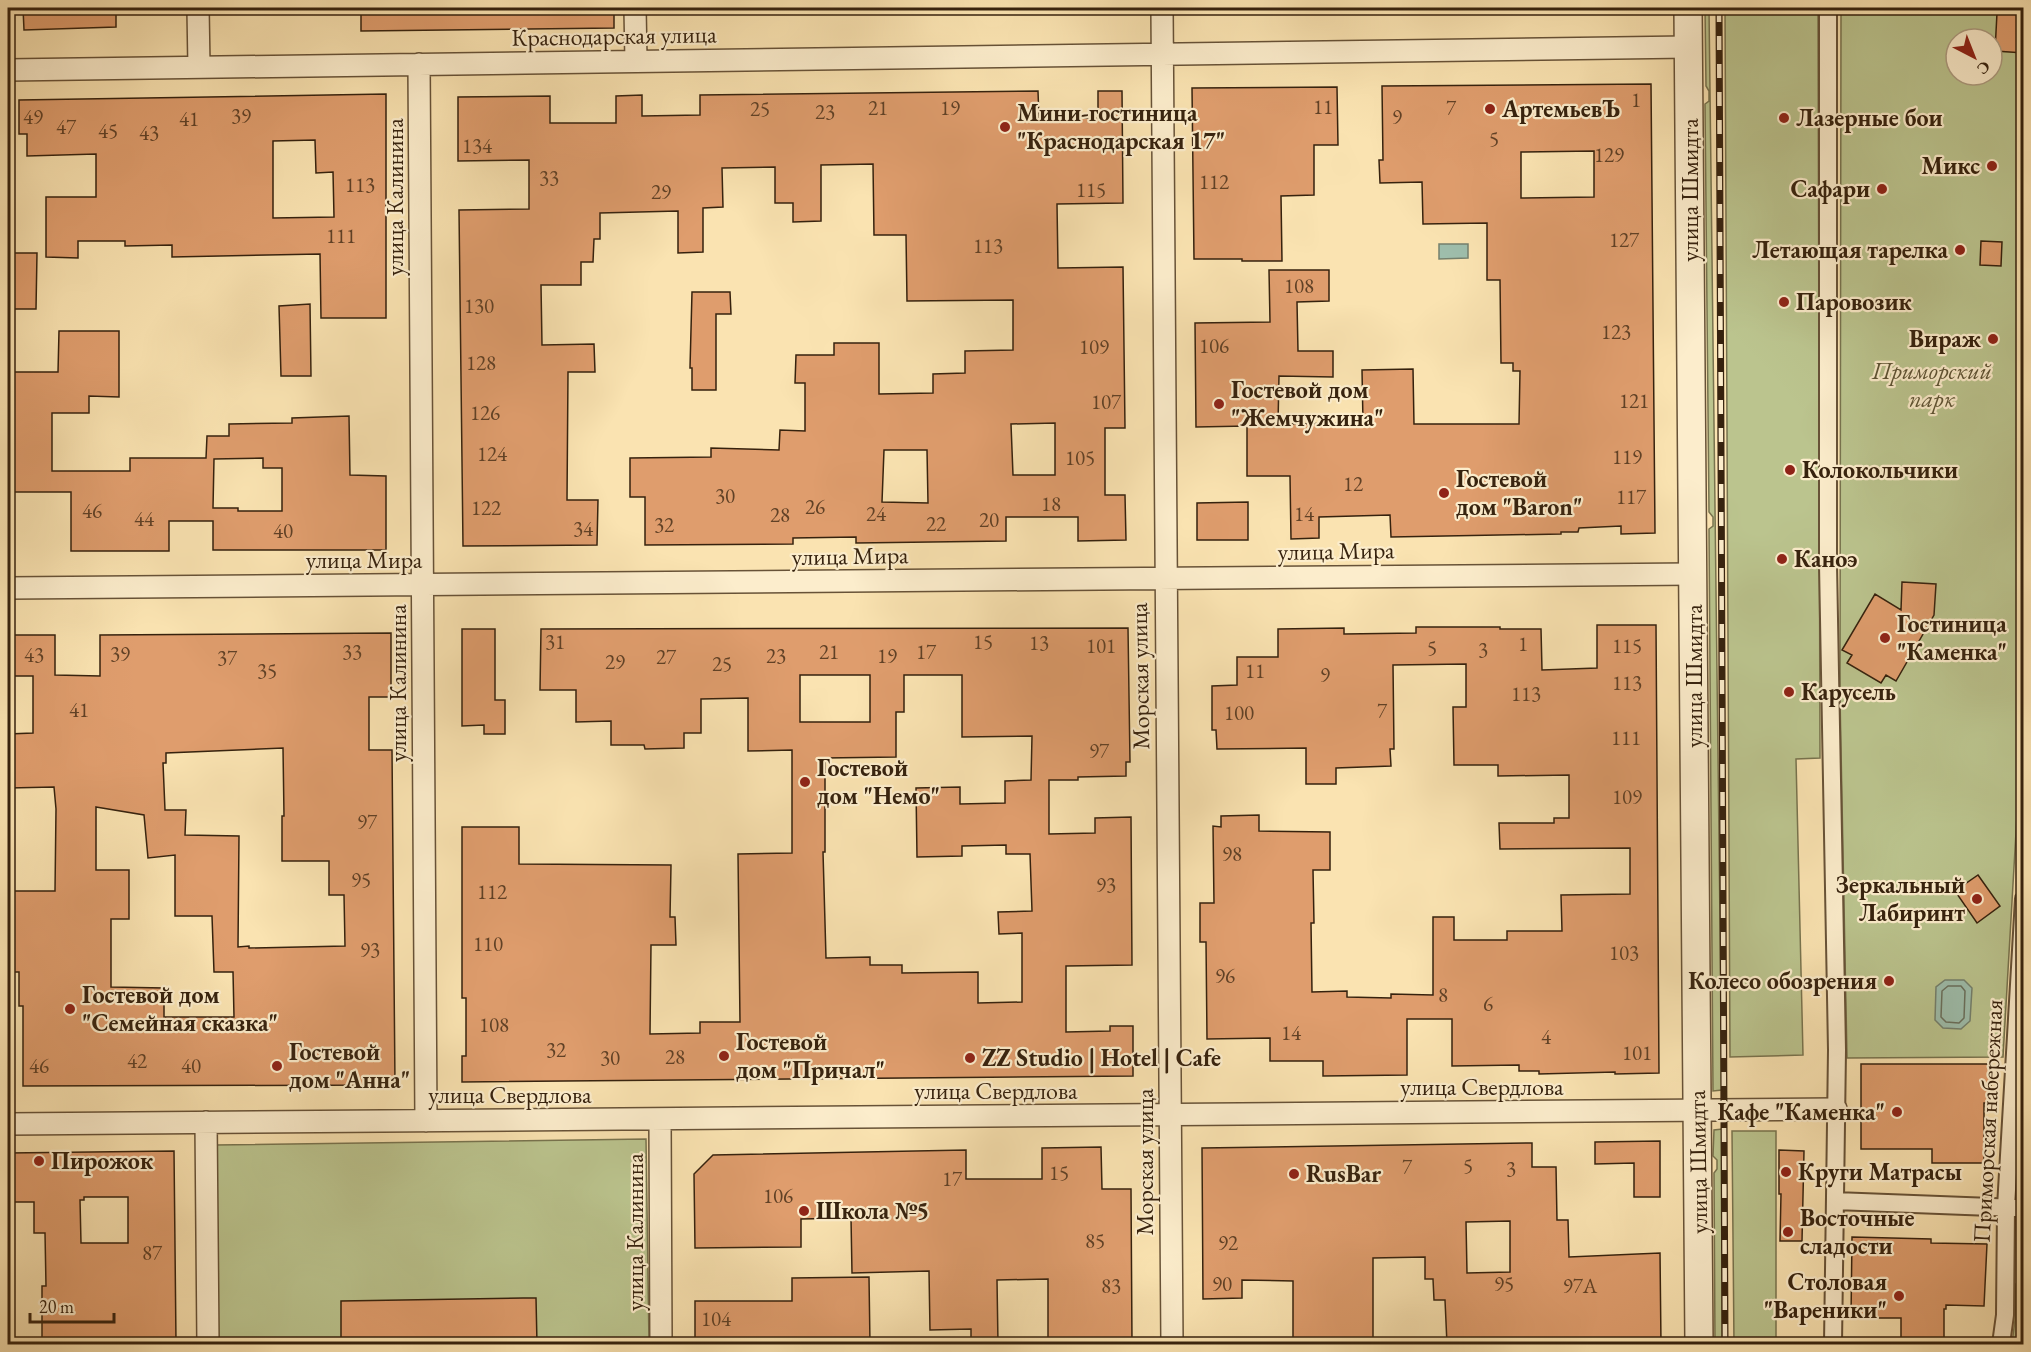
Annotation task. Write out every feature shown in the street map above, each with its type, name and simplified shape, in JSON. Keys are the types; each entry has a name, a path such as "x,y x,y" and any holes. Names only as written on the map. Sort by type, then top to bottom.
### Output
{"street":[{"path":"198,8 199,67"},
{"path":"635,8 636,61"},
{"name":"Морская улица","path":"1162,8 1172,1344"},
{"name":"улица Шмидта","path":"1688,8 1699,1344"},
{"path":"1828,8 1828,565 1837,1038 1833,1344"},
{"name":"Краснодарская улица","path":"8,70 1688,47"},
{"name":"улица Калинина","path":"419,64 426,1121"},
{"name":"улица Мира","path":"8,588 1693,574"},
{"name":"Приморская набережная","path":"2001,1344 2012,1207 2024,899"},
{"name":"улица Свердлова","path":"8,1124 1836,1109"},
{"name":"улица Калинина","path":"660,1119 661,1344"},
{"path":"206,1122 208,1344"},
{"path":"1835,1202 2012,1207"}],"green space":[{"path":"1705,8 1709,8 1722,1090 1713,1091 1709,529 1713,526 1713,517 1709,512 1705,104 1709,101 1709,91 1706,86"},
{"name":"Приморский парк","path":"1725,8 1818,8 1820,758 1796,759 1803,1055 1730,1057"},
{"name":"Приморский парк","path":"1841,8 2023,8 2024,694 2003,1057 1847,1058 1840,697"},
{"path":"1722,1129 1722,1344 1715,1344 1714,1173 1717,1169 1717,1160 1713,1156 1714,1130"},
{"path":"1732,1131 1776,1131 1776,1344 1734,1344"},
{"path":"646,1139 649,1344 217,1344 215,1145"},
{"path":"2016,1284 2023,1284 2023,1344 2012,1344"}],"water":[{"path":"1439,244 1468,244 1468,258 1439,259"},
{"path":"1945,980 1964,980 1972,988 1970,1021 1961,1029 1943,1028 1935,1020 1936,987"}],"building":[{"path":"23,8 116,8 116,27 24,30"},
{"path":"361,8 614,8 614,28 361,31"},
{"path":"1997,13 2024,15 2024,53 2004,52 2004,27 1996,27"},
{"path":"1651,84 1655,533 1621,534 1621,526 1579,528 1578,532 1561,532 1561,534 1391,537 1390,515 1319,517 1319,538 1291,539 1290,476 1247,476 1247,426 1196,427 1195,323 1270,322 1269,270 1329,270 1329,301 1297,302 1298,351 1333,351 1333,377 1279,376 1278,424 1363,423 1362,370 1413,369 1414,424 1519,424 1520,371 1513,371 1513,363 1501,363 1500,280 1487,280 1487,223 1423,224 1422,182 1380,183 1379,160 1383,160 1382,86","holes":["1594,151 1594,197 1521,198 1521,152"]},
{"path":"1337,87 1338,145 1314,145 1314,195 1281,196 1282,261 1194,259 1192,88"},
{"path":"1038,91 1039,119 1098,118 1098,91 1122,91 1123,203 1057,204 1058,268 1123,267 1125,428 1105,428 1105,495 1125,495 1126,540 1078,541 1078,517 1006,517 1006,541 856,543 856,537 793,538 793,544 645,545 645,497 630,497 630,458 711,457 711,448 779,450 780,430 805,431 805,383 795,383 796,355 834,355 834,343 879,343 879,394 933,393 933,374 965,373 965,351 1013,350 1013,300 907,301 906,235 874,235 873,164 821,165 821,221 793,222 793,203 775,203 775,167 722,168 723,207 703,208 703,252 678,253 678,211 600,213 600,239 594,239 593,262 581,262 581,285 541,285 542,345 594,344 595,372 568,372 567,500 598,500 597,545 463,546 459,210 529,209 529,160 458,161 458,97 550,96 550,123 616,123 616,96 642,95 642,116 700,115 700,95","holes":["1055,423 1055,475 1013,475 1011,424","884,450 927,450 928,503 882,502"]},
{"path":"386,94 386,318 321,318 320,254 172,257 172,245 125,246 125,241 78,241 78,258 46,257 46,197 96,197 96,154 27,156 27,134 19,134 19,100","holes":["315,140 316,173 333,172 334,217 273,218 273,141"]},
{"path":"1981,241 2002,242 2001,266 1980,265"},
{"path":"8,253 37,253 36,309 8,309"},
{"path":"692,292 730,292 731,314 716,314 716,390 692,390 692,368 690,368"},
{"path":"310,304 311,376 281,376 279,306"},
{"path":"59,331 119,331 119,397 89,396 89,413 52,413 52,471 130,471 130,458 206,458 207,436 229,436 229,424 292,423 292,418 349,416 350,475 386,476 386,550 213,550 213,521 169,521 169,551 71,551 71,492 11,492 13,372 58,372","holes":["263,458 263,468 282,468 282,511 238,511 238,508 213,508 214,459"]},
{"path":"1248,502 1248,540 1197,540 1197,503"},
{"name":"Гостиница \"Каменка\"","path":"1902,582 1936,584 1934,615 1896,681 1886,675 1881,683 1847,663 1852,655 1842,650 1875,594 1901,610"},
{"path":"1597,625 1656,625 1659,1073 1539,1074 1539,1071 1519,1071 1519,1065 1452,1066 1452,1019 1407,1019 1407,1075 1323,1076 1323,1061 1270,1061 1270,1038 1207,1039 1206,942 1200,942 1200,903 1214,903 1213,826 1221,827 1221,816 1259,815 1259,831 1330,832 1330,870 1313,870 1312,992 1347,991 1347,997 1391,998 1391,994 1433,995 1433,917 1454,917 1454,940 1507,940 1507,931 1562,931 1561,895 1630,894 1630,848 1500,849 1499,823 1554,823 1554,818 1569,818 1569,775 1498,776 1498,765 1454,765 1453,707 1466,707 1466,664 1393,665 1394,749 1390,749 1391,766 1336,768 1336,784 1306,784 1306,748 1217,749 1216,730 1212,730 1212,686 1237,685 1237,657 1278,657 1278,629 1344,628 1344,634 1416,633 1416,627 1500,627 1500,629 1541,629 1542,670 1597,668"},
{"path":"1128,628 1130,762 1126,762 1126,776 1049,780 1049,834 1095,833 1095,818 1131,817 1132,965 1066,966 1066,1032 1110,1031 1110,1026 1133,1026 1133,1076 462,1082 462,1056 466,1056 466,998 462,998 462,827 519,827 519,864 671,865 670,917 675,917 676,945 651,945 650,1034 700,1033 700,1022 740,1022 738,854 792,853 792,750 748,751 748,698 701,699 701,733 684,733 684,748 645,749 644,745 611,745 611,721 576,722 576,690 540,690 541,629","holes":["800,675 870,675 870,722 800,722","904,675 962,675 962,737 1032,736 1031,780 1005,781 1005,803 960,804 960,787 916,788 917,857 962,856 962,846 1006,845 1006,854 1030,854 1032,911 998,912 999,934 1022,933 1022,1002 978,1003 978,972 902,973 902,965 870,965 870,957 826,958 823,852 825,852 825,758 896,757 896,712 904,712"]},
{"path":"462,629 495,629 495,700 505,700 505,734 484,734 484,725 462,726"},
{"path":"391,633 391,697 369,697 369,750 392,750 395,1085 23,1086 23,1006 19,1006 19,972 13,972 13,891 55,891 56,809 54,787 9,788 8,734 33,733 33,676 12,676 12,635 55,635 55,675 100,676 100,635","holes":["283,748 282,861 329,861 329,895 344,895 345,946 238,947 239,836 185,835 186,810 165,810 163,763 166,763 166,753","96,807 144,815 148,858 175,855 175,916 212,916 214,972 233,972 234,1017 164,1017 164,988 111,987 111,919 129,919 129,870 96,870"]},
{"name":"Зеркальный Лабиринт","path":"1978,875 2000,906 1977,923 1955,891"},
{"path":"1861,1064 1991,1064 1991,1103 1984,1103 1984,1163 1932,1163 1932,1149 1861,1149"},
{"path":"1660,1141 1660,1197 1634,1197 1634,1163 1595,1164 1595,1142"},
{"path":"1532,1143 1532,1167 1556,1167 1557,1220 1568,1220 1569,1257 1660,1253 1661,1344 1603,1344 1603,1339 1540,1340 1540,1344 1447,1344 1445,1300 1434,1300 1433,1279 1425,1279 1425,1257 1373,1258 1373,1344 1293,1344 1293,1281 1242,1280 1242,1298 1203,1299 1202,1148","holes":["1510,1221 1510,1272 1467,1273 1466,1222"]},
{"path":"1101,1147 1102,1189 1131,1189 1132,1344 1048,1344 1048,1279 997,1280 998,1344 971,1344 971,1329 930,1330 929,1271 852,1273 851,1218 801,1219 801,1247 695,1248 694,1174 713,1155 966,1150 966,1179 1042,1179 1042,1148"},
{"path":"1779,1150 1804,1151 1802,1241 1780,1241"},
{"path":"174,1151 176,1342 42,1344 42,1286 46,1286 45,1233 34,1233 34,1202 8,1202 8,1153","holes":["84,1197 128,1197 128,1243 81,1243 80,1200 84,1200"]},
{"path":"1852,1237 1931,1239 1931,1243 1987,1244 1984,1306 1946,1305 1944,1344 1901,1344 1901,1318 1851,1318"},
{"path":"869,1277 870,1344 695,1344 695,1301 792,1301 792,1278"},
{"path":"536,1298 537,1344 341,1344 341,1301"}],"railway":[{"path":"1719,8 1725,1344"}],"place":[{"name":"АртемьевЪ","path":"1490,109"},
{"name":"Лазерные бои","path":"1784,118"},
{"name":"Мини-гостиница \"Краснодарская 17\"","path":"1005,127"},
{"name":"Микс","path":"1992,166"},
{"name":"Сафари","path":"1882,189"},
{"name":"Летающая тарелка","path":"1960,250"},
{"name":"Паровозик","path":"1784,302"},
{"name":"Вираж","path":"1993,339"},
{"name":"Гостевой дом \"Жемчужина\"","path":"1219,404"},
{"name":"Колокольчики","path":"1790,470"},
{"name":"Гостевой дом \"Baron\"","path":"1444,493"},
{"name":"Каноэ","path":"1782,559"},
{"name":"Гостиница \"Каменка\"","path":"1885,638"},
{"name":"Карусель","path":"1789,692"},
{"name":"Гостевой дом \"Немо\"","path":"805,782"},
{"name":"Зеркальный Лабиринт","path":"1977,899"},
{"name":"Колесо обозрения","path":"1889,981"},
{"name":"Гостевой дом \"Семейная сказка\"","path":"70,1009"},
{"name":"Гостевой дом \"Причал\"","path":"724,1056"},
{"name":"ZZ Studio | Hotel | Cafe","path":"970,1058"},
{"name":"Гостевой дом \"Анна\"","path":"277,1066"},
{"name":"Кафе \"Каменка\"","path":"1897,1112"},
{"name":"Пирожок","path":"39,1161"},
{"name":"Круги Матрасы","path":"1786,1172"},
{"name":"RusBar","path":"1294,1174"},
{"name":"Школа №5","path":"804,1211"},
{"name":"Восточные сладости","path":"1788,1232"},
{"name":"Столовая \"Вареники\"","path":"1899,1296"}]}
